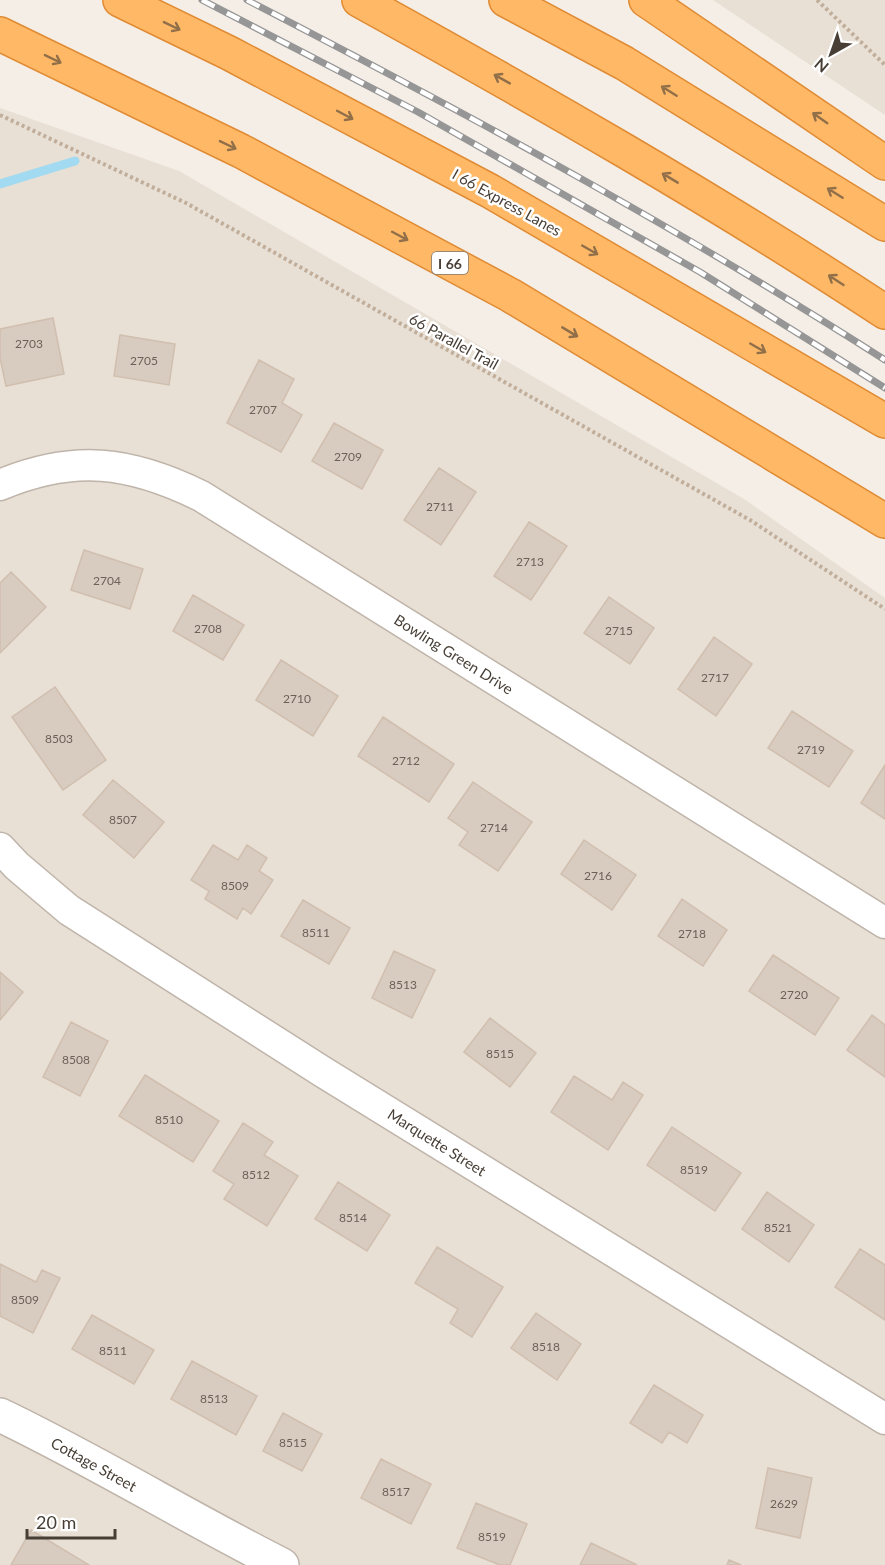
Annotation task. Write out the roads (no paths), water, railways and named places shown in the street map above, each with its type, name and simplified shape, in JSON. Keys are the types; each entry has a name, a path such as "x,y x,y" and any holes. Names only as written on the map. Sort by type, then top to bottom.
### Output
{"highway":[{"name":"I 66 Express Lanes","path":"120,0 230,54 490,191 885,421"},
{"path":"360,0 545,103 783,245 885,312"},
{"path":"506,0 624,63 885,224"},
{"path":"646,0 885,163"},
{"name":"I 66","path":"0,34 241,151 500,290 885,521"}],"street":[{"name":"Bowling Green Drive","path":"0,485 49,468 77,464 112,465 168,480 221,509 885,923"},
{"name":"Marquette Street","path":"0,848 69,910 323,1072 885,1419"},
{"name":"Cottage Street","path":"0,1415 53,1441 220,1534 282,1565"}],"waterway":[{"path":"0,184 75,161"}],"railway":[{"path":"202,0 418,112 700,272 885,388"},
{"path":"247,0 570,172 729,264 885,360"}]}
